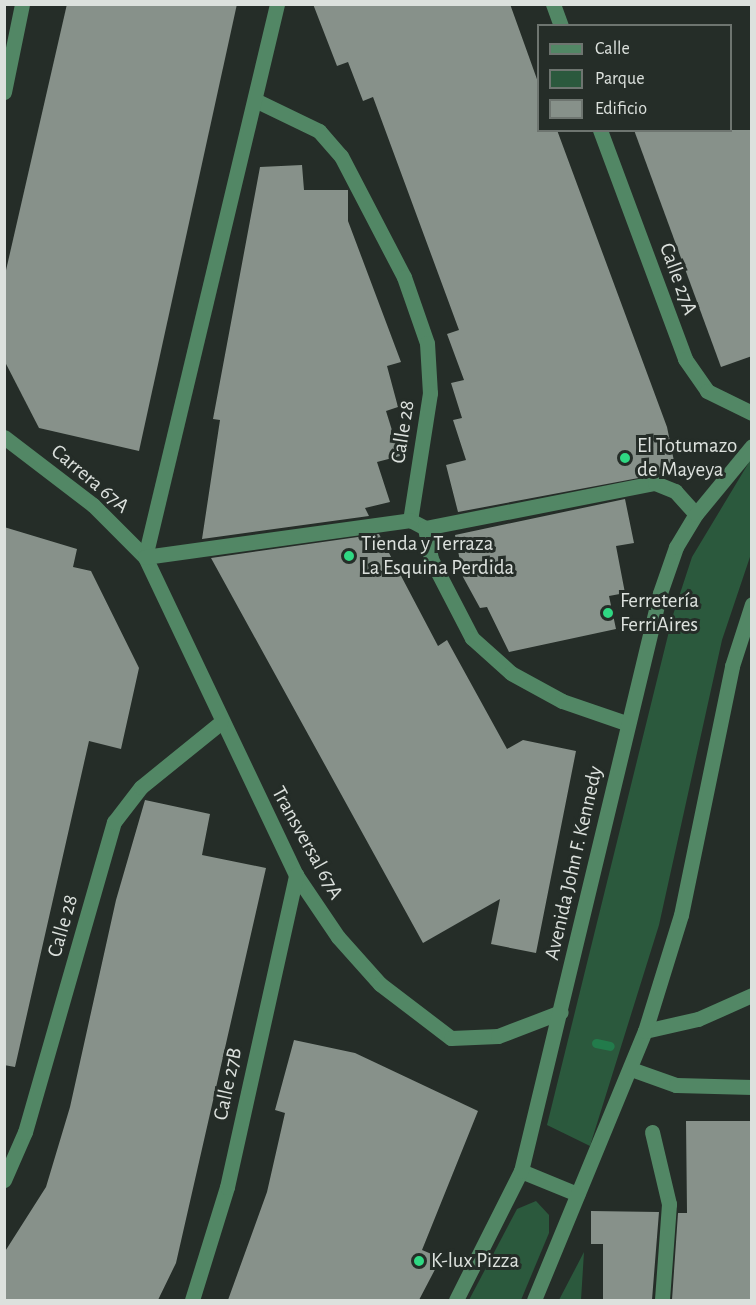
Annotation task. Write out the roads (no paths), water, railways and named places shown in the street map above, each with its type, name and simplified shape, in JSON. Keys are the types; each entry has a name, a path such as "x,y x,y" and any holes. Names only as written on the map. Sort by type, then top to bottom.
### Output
{"street":[{"path":"4,92 22,4"},
{"path":"277,4 257,101 145,557 410,520 425,528 655,483 675,491 696,514"},
{"path":"553,4 560,24"},
{"name":"Calle 28","path":"257,101 319,131 341,156 404,278 427,343 430,393 410,520"},
{"name":"Calle 27A","path":"601,132 685,359 707,391 752,413"},
{"name":"Carrera 67A","path":"4,437 93,505 145,557"},
{"name":"Avenida John F. Kennedy","path":"456,1300 521,1171 561,1012 626,723 660,593 676,547 696,514 752,446"},
{"path":"425,528 435,567 472,638 511,673 562,701 626,723"},
{"name":"Transversal 67A","path":"145,557 220,723 296,875 345,945 380,984 435,1030 451,1038 498,1036 561,1012"},
{"path":"534,1300 577,1194 608,1129 645,1031 681,915 732,666 752,604"},
{"name":"Calle 28","path":"4,1180 25,1132 114,822 141,787 220,723"},
{"name":"Calle 27B","path":"192,1300 227,1187 296,875"},
{"path":"645,1031 698,1019 752,995"},
{"path":"629,1076 676,1084 752,1087"},
{"path":"652,1132 669,1204 662,1300"},
{"path":"521,1171 577,1194"}],"waterway":[{"path":"596,1043 610,1046"}],"place":[{"name":"El Totumazo de Mayeya","path":"625,458"},
{"name":"Tienda y Terraza La Esquina Perdida","path":"349,556"},
{"name":"Ferretería FerriAires","path":"608,613"},
{"name":"K-lux Pizza","path":"419,1261"}]}
